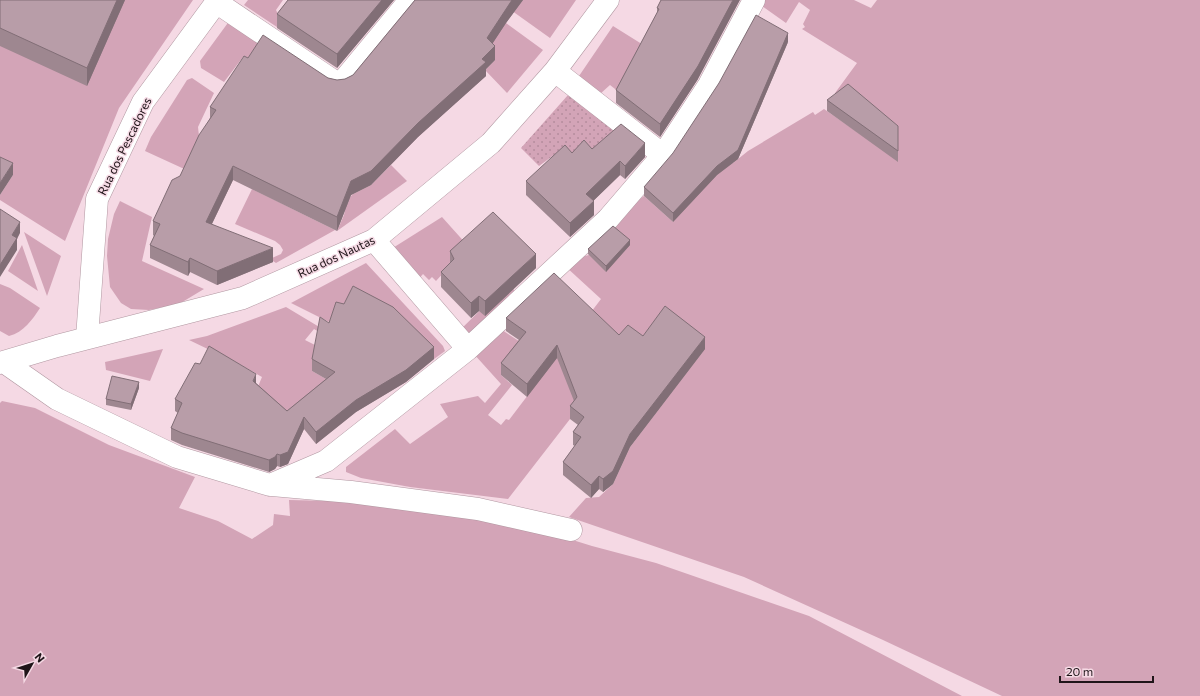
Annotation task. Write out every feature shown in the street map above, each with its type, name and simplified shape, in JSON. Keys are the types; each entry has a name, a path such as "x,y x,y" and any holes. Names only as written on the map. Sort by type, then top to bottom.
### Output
{"street":[{"path":"217,1 335,82 343,81 410,0"},
{"name":"Rua dos Nautas","path":"2,362 87,338 243,298 374,240 491,143 555,71 608,0"},
{"path":"270,485 326,461 468,349 608,219 663,155 709,85 754,0"},
{"name":"Rua dos Pescadores","path":"87,338 97,199 143,102 217,1"},
{"path":"555,71 663,155"},
{"path":"374,240 468,349"},
{"path":"2,362 57,399 176,457 270,485 351,492 478,508 571,530"}],"shaded area":[{"path":"94,0 193,0 119,108 65,241 0,200 0,195 13,175 0,169 0,46"},
{"path":"248,0 283,0 276,10 279,16 310,49 244,5"},
{"path":"497,0 576,0 550,38"},
{"path":"765,0 854,0 871,8 877,0 1200,0 1200,696 1002,696 744,577 569,517 586,498 599,497 613,484 630,447 703,351 577,410 508,499 410,487 361,478 346,472 346,467 395,429 410,444 448,417 440,404 478,396 485,403 501,384 473,353 499,328 528,347 501,375 512,385 488,415 501,425 506,419 509,420 601,299 565,266 581,257 589,255 604,227 644,196 673,222 722,116 751,130 740,142 733,163 748,151 813,112 815,115 824,109 883,150 835,93 857,63 802,29 805,27 803,24 810,10 799,2 786,23 762,6"},
{"path":"481,10 506,23 543,50 507,93 485,70 495,60"},
{"path":"230,20 263,39 247,60 243,57 224,82 201,68 200,61"},
{"path":"613,26 645,46 624,96 610,85 600,94 579,76"},
{"path":"192,78 214,93 198,127 199,136 217,184 145,151 151,137 187,80"},
{"path":"568,95 612,128 618,141 572,166 558,152 539,166 521,148"},
{"path":"391,165 407,181 337,231 344,215 347,200 353,194 371,185"},
{"path":"252,189 335,230 276,263 272,258 281,254 283,250 280,245 275,241 235,224"},
{"path":"120,201 152,217 142,261 204,289 179,304 149,310 131,309 121,303 110,287 107,256 108,239 114,214"},
{"path":"442,217 468,246 436,281 432,277 429,280 423,274 416,282 388,251"},
{"path":"24,232 61,256 47,296"},
{"path":"22,245 38,291 8,271"},
{"path":"366,263 443,346 445,351 434,359 393,319 333,324 291,303"},
{"path":"0,284 10,288 40,308 23,329 9,336 0,331"},
{"path":"507,284 519,294 465,341 458,332"},
{"path":"286,307 321,328 319,332 314,329 305,340 317,346 312,371 335,384 286,423 257,389 262,377 189,340 207,336"},
{"path":"163,349 150,381 106,370 105,362"},
{"path":"2,401 35,408 109,445 195,477 179,508 218,521 252,539 273,525 274,514 290,516 289,500 374,502 534,528 592,546 656,563 809,616 962,696 0,696 0,403"}],"building":[{"path":"0,0 117,0 87,68 0,28"},
{"path":"288,0 382,0 337,54 277,14"},
{"path":"415,0 512,0 487,38 495,46 482,59 486,62 418,123 371,171 351,181 337,217 233,166 206,222 273,248 217,271 190,258 188,262 150,245 160,224 153,221 172,180 180,176 199,135 216,110 210,107 244,56 248,58 263,35 328,78 337,80 345,79 353,75"},
{"path":"661,0 733,0 698,66 660,124 616,90 659,9 657,8"},
{"path":"756,15 788,33 738,150 717,166 673,213 644,187 673,153 719,83"},
{"path":"848,84 898,126 898,151 827,100"},
{"path":"621,124 645,143 625,166 620,161 586,194 594,201 570,223 526,181 565,145 572,153 584,140 592,149"},
{"path":"0,157 13,163 0,183"},
{"path":"0,209 20,222 12,235 17,238 0,265"},
{"path":"493,212 536,254 485,301 479,296 471,303 441,272 454,259 450,251"},
{"path":"613,226 630,240 606,266 588,249"},
{"path":"554,273 619,335 628,325 643,336 665,306 705,337 630,434 613,471 603,479 599,476 591,485 563,462 581,437 573,432 584,417 570,406 577,397 557,345 527,384 501,363 526,332 506,318"},
{"path":"353,286 393,307 434,347 406,370 356,400 316,432 304,417 288,452 280,455 277,454 269,460 182,433 171,428 182,403 175,399 195,363 200,364 209,346 256,374 253,381 287,411 335,372 312,359 320,317 329,323 336,302 344,304"},
{"path":"112,376 139,382 131,404 106,399"}]}
